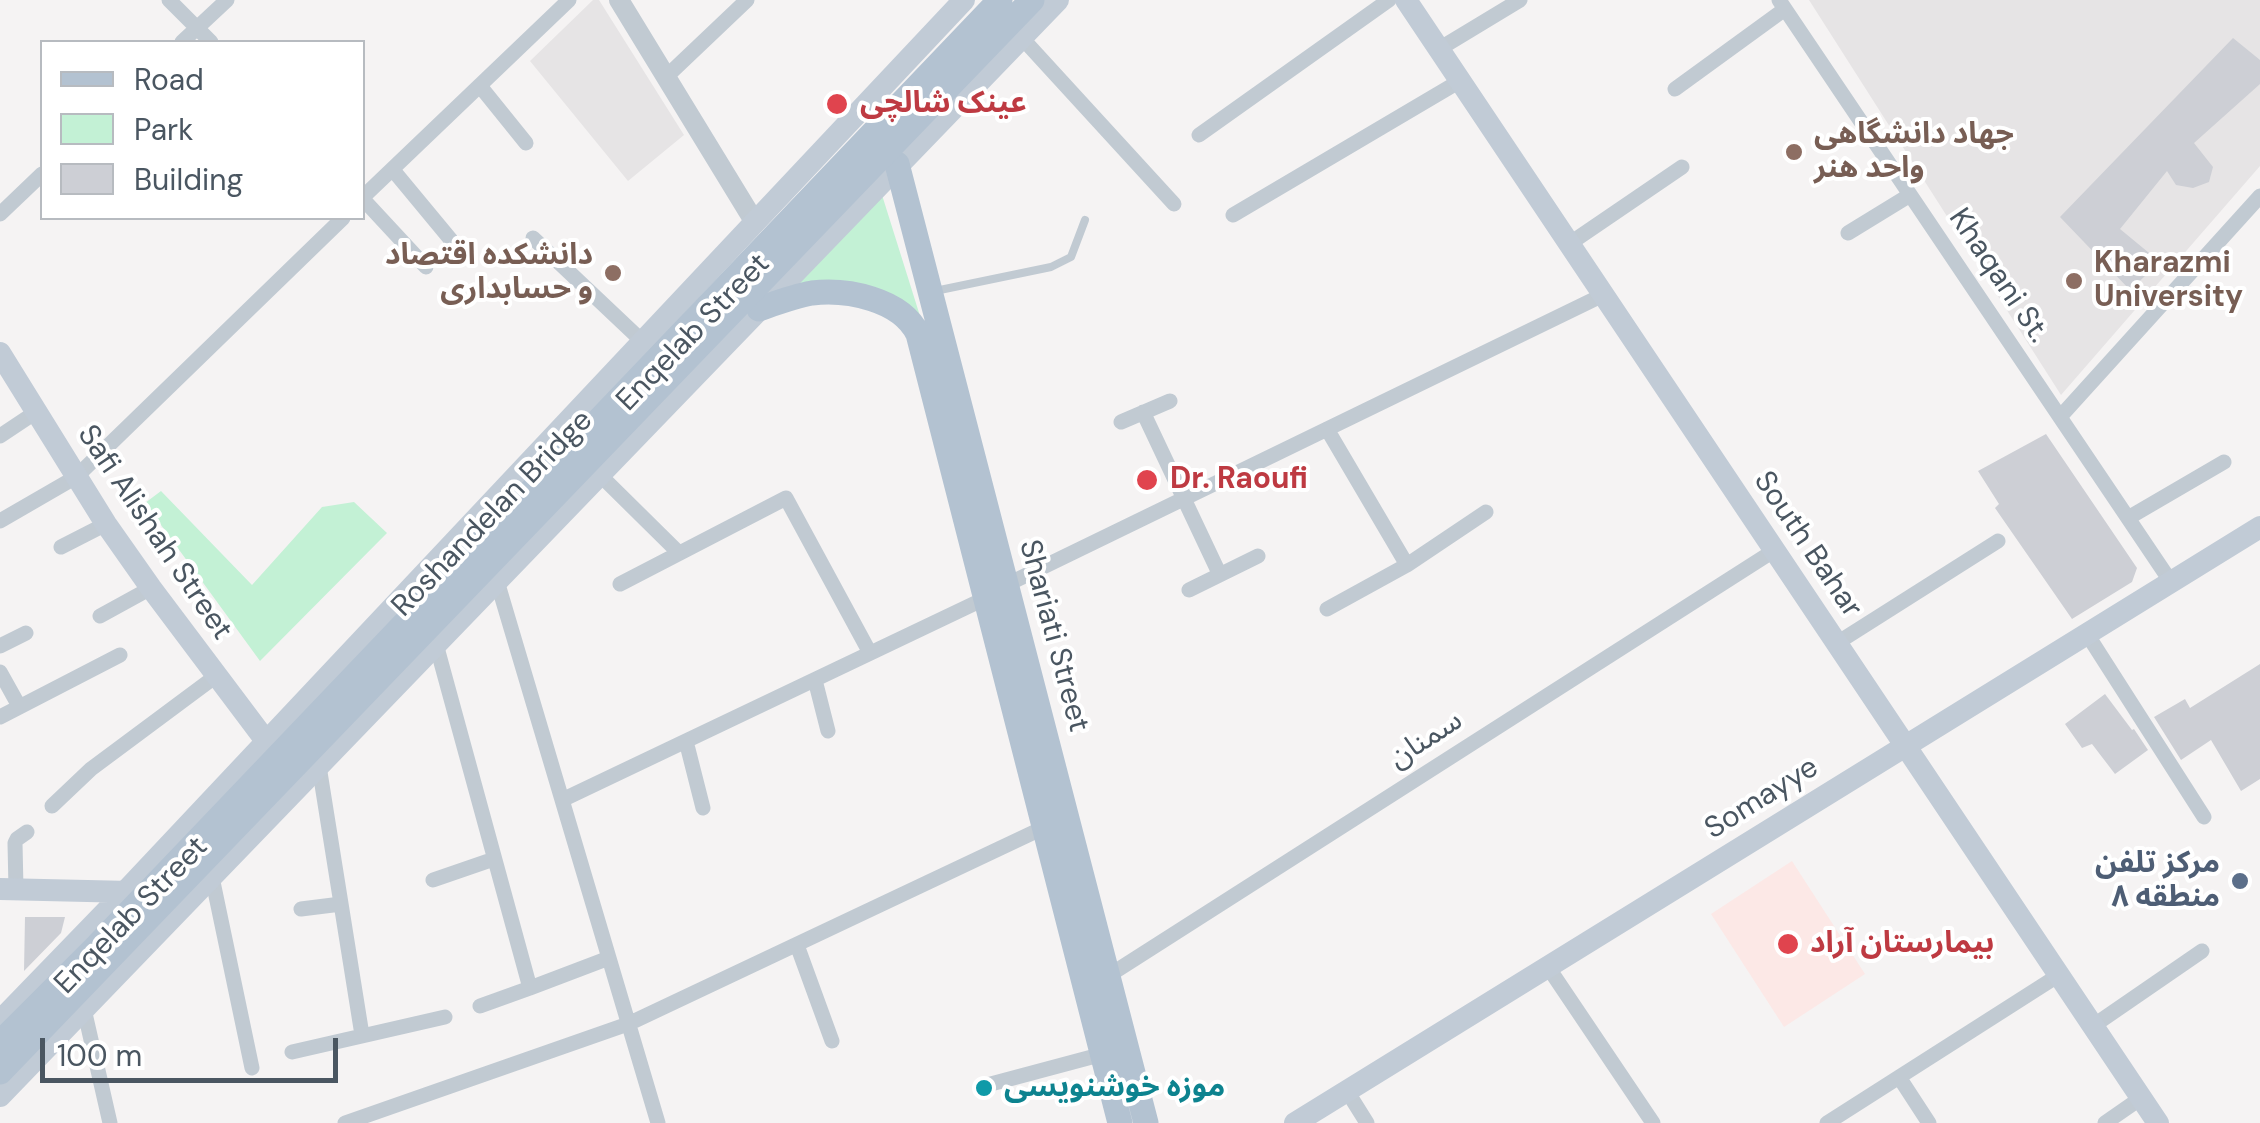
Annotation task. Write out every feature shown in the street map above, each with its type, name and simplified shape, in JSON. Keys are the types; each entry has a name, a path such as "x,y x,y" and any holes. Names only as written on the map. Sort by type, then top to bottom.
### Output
{"main road":[{"name":"Enqelab Street","path":"0,1021 964,0"},
{"name":"Roshandelan Bridge","path":"0,1043 1000,0"},
{"name":"Roshandelan Bridge","path":"0,1072 1032,0"},
{"name":"Enqelab Street","path":"0,1096 1058,0"},
{"name":"South Bahar","path":"1406,0 2158,1123"},
{"path":"832,139 844,136 867,141 898,164"},
{"name":"Shariati Street","path":"898,164 930,292 1045,827 1120,1123"},
{"name":"Shariati Street","path":"759,309 816,293 850,294 888,306 913,324 918,334 1108,976 1146,1123"},
{"name":"Safi Alishah Street","path":"0,353 106,524 266,741"},
{"name":"Somayye","path":"1295,1123 2260,527"},
{"path":"342,662 342,676 366,703 380,702"},
{"path":"176,838 173,856 180,870 192,878 211,878"},
{"path":"8,889 126,891 188,900"},
{"path":"61,960 85,945 98,945 104,950 110,969 92,1001"}],"street":[{"path":"169,0 209,40"},
{"path":"184,40 226,0"},
{"path":"365,196 569,0"},
{"path":"619,0 754,221"},
{"path":"666,77 747,0"},
{"path":"1199,135 1389,0"},
{"path":"1439,49 1520,0"},
{"path":"1675,88 1782,4"},
{"name":"Khaqani St.","path":"1782,4 2171,582"},
{"path":"1022,38 1174,204"},
{"path":"1232,215 1460,81"},
{"path":"480,86 526,143"},
{"path":"1570,244 1682,167"},
{"path":"393,170 451,240"},
{"path":"0,214 40,176"},
{"path":"1848,233 1910,195"},
{"path":"2060,417 2260,196"},
{"path":"365,200 426,267"},
{"path":"0,521 76,477 341,220"},
{"path":"533,238 642,341"},
{"path":"562,800 1604,295"},
{"path":"1121,422 1170,400"},
{"path":"0,436 36,412"},
{"path":"1144,412 1219,573"},
{"path":"1327,429 1407,565"},
{"path":"2128,518 2224,462"},
{"path":"600,474 679,553"},
{"path":"620,584 786,498 870,653"},
{"path":"1328,609 1407,565 1486,512"},
{"path":"61,548 106,524"},
{"path":"1837,643 1998,541"},
{"name":"سمنان","path":"1108,976 1774,550"},
{"path":"1189,590 1258,556"},
{"path":"497,581 658,1123"},
{"path":"100,616 151,588"},
{"path":"0,646 26,633"},
{"path":"2087,634 2204,817"},
{"path":"436,644 530,988"},
{"path":"0,716 120,654"},
{"path":"0,672 19,706"},
{"path":"52,806 91,768 216,676"},
{"path":"815,680 828,731"},
{"path":"686,741 704,808"},
{"path":"319,766 362,1034"},
{"path":"345,1122 628,1024 1045,827"},
{"path":"8,889 16,840 28,832"},
{"path":"433,880 494,859"},
{"path":"211,878 252,1068"},
{"path":"300,909 341,904"},
{"path":"796,944 832,1041"},
{"path":"2093,1026 2202,951"},
{"path":"480,1006 608,958"},
{"path":"1548,966 1653,1123"},
{"path":"1827,1123 2058,975"},
{"path":"92,1001 110,1123"},
{"path":"292,1052 445,1017"},
{"path":"987,1085 1103,1054"},
{"path":"1898,1078 1929,1123"},
{"path":"1347,1091 1367,1123"},
{"path":"2105,1123 2141,1098"}],"lane":[{"path":"930,292 1051,267 1070,257 1084,220"}],"shaded area":[{"path":"593,0 599,0 684,135 628,181 530,61"},
{"name":"Kharazmi University","path":"1809,0 2260,0 2260,166 2061,395"},
{"name":"بیمارستان آراد","path":"1792,861 1865,974 1784,1027 1711,914"}],"green space":[{"path":"882,195 920,316 793,287"},
{"path":"161,491 252,585 322,507 354,502 387,533 260,661 145,503"}],"building":[{"path":"2233,38 2260,60 2260,84 2194,143 2213,167 2209,182 2193,188 2176,185 2167,171 2120,229 2160,262 2130,290 2060,217"},
{"path":"2046,434 2137,568 2132,582 2072,619 1995,508 1999,504 1978,471"},
{"path":"2260,664 2260,779 2241,791 2211,740 2181,760 2154,717 2185,699 2190,708"},
{"path":"2105,694 2148,750 2115,774 2092,744 2082,748 2065,724"},
{"path":"25,917 65,917 61,933 24,971"}],"place":[{"name":"عينک شالچی","path":"837,104"},
{"name":"جهاد دانشگاهی واحد هنر","path":"1794,152"},
{"name":"دانشکده اقتصاد و حسابداری","path":"613,273"},
{"name":"Kharazmi University","path":"2074,281"},
{"name":"Dr. Raoufi","path":"1147,480"},
{"name":"مرکز تلفن منطقه ۸","path":"2240,881"},
{"name":"بیمارستان آراد","path":"1788,944"},
{"name":"موزه خوشنویسی","path":"984,1088"}]}
